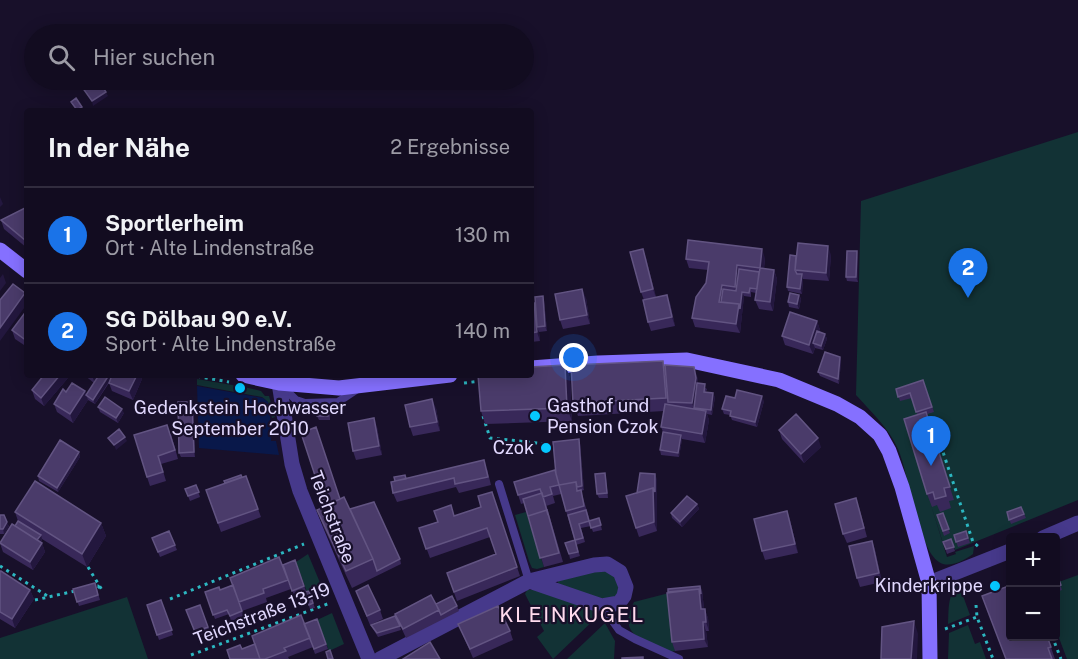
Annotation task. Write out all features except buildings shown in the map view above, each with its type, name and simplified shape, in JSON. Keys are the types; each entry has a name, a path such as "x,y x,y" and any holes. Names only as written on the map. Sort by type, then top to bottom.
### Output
{"street":[{"path":"0,250 24,269"},
{"path":"534,368 687,360 779,380 844,408 870,425 880,435 889,451 902,487 929,583 930,659"},
{"path":"256,378 279,383 339,387 453,380"},
{"name":"Teichstraße","path":"279,383 292,464 307,511 369,659"},
{"path":"1054,533 1078,524"},
{"path":"929,583 1006,553"},
{"path":"380,659 529,581 607,564 620,572 626,587 619,603 602,606 529,581"}],"lane":[{"path":"499,484 529,581"},
{"path":"602,606 619,630 679,659"}],"path":[{"path":"453,380 490,380"},
{"path":"480,381 481,392"},
{"path":"929,408 973,542 982,551"},
{"path":"483,412 490,438 547,444"},
{"path":"170,599 318,538"},
{"path":"0,566 49,597"},
{"path":"88,567 102,590 98,586 88,588"},
{"path":"35,600 78,590"},
{"name":"Teichstraße 13-19","path":"191,655 343,598"},
{"path":"976,605 977,617 993,659"},
{"path":"931,630 944,630 977,617"},
{"path":"1054,641 1061,659"}],"green space":[{"path":"1078,132 1078,500 955,550 952,543 944,546 930,502 947,557 974,546 973,554 966,559 957,563 943,564 932,554 925,542 902,460 894,441 879,420 856,395 861,201"},
{"path":"197,379 238,386 237,390 243,391 244,387 261,391 265,396 269,396 275,417 272,418 268,402 262,397 197,385"},
{"path":"526,512 544,567 537,569 532,568 529,561 515,515"},
{"path":"308,554 321,585 307,592 296,562"},
{"path":"608,569 621,586 615,597 600,599 558,584 558,581"},
{"path":"1078,575 1078,659 1067,659 1060,641 1060,582"},
{"path":"959,585 970,615 948,624 952,593"},
{"path":"527,590 537,590 596,611 599,615 553,659 537,637 544,631 525,594"},
{"path":"669,593 675,651 670,652 636,636 629,623 629,613 634,602"},
{"path":"127,597 148,659 0,659 0,638"},
{"path":"332,613 344,644 329,651 317,620"},
{"path":"605,623 615,641 614,659 567,659"},
{"path":"968,625 975,644 980,642 986,659 948,659 949,633"}],"shaded area":[{"path":"197,386 263,398 268,402 272,431 275,435 271,436 271,441 276,441 279,455 199,448"}],"place":[{"name":"SG Dölbau 90 e.V.","path":"968,298"},
{"name":"Gedenkstein Hochwasser September 2010","path":"240,388"},
{"name":"Gasthof und Pension Czok","path":"535,416"},
{"name":"Czok","path":"546,448"},
{"name":"Sportlerheim","path":"931,466"},
{"name":"Kinderkrippe","path":"995,586"}],"district":[{"name":"KLEINKUGEL","path":"572,615"}]}
